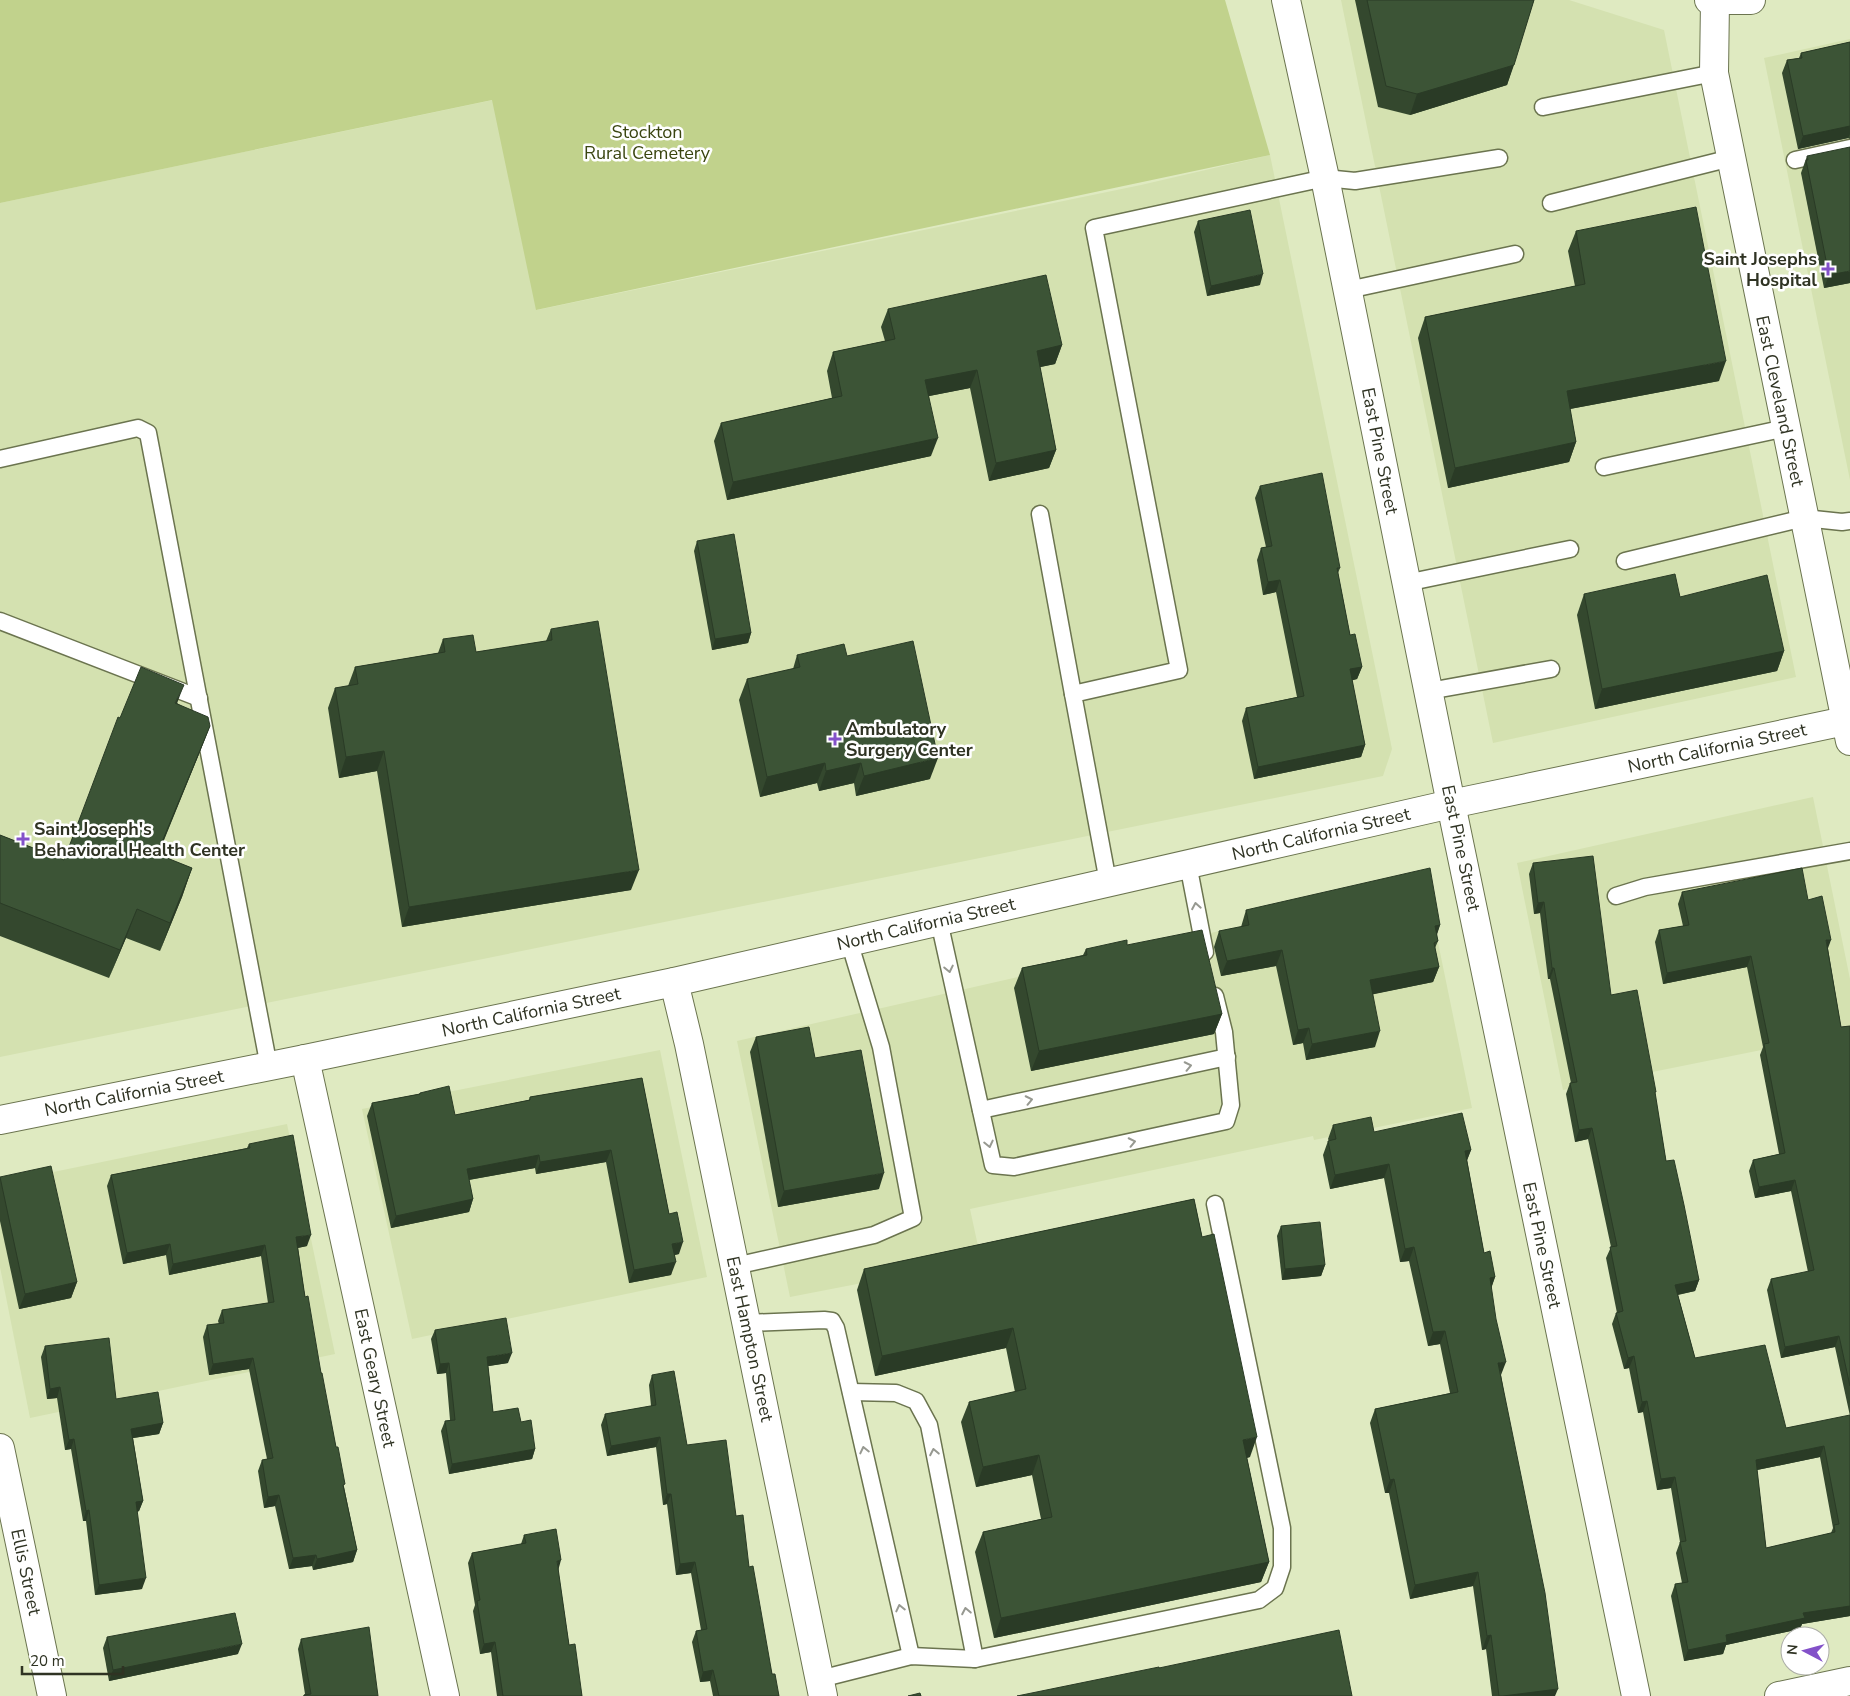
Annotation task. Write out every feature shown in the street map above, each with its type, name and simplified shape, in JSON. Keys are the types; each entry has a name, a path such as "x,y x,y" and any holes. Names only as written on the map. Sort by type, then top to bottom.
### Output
{"street":[{"name":"East Pine Street","path":"1286,0 1325,178 1451,804 1636,1696"},
{"path":"1712,0 1750,0"},
{"name":"East Cleveland Street","path":"1712,0 1714,73 1804,518 1849,728"},
{"name":"North California Street","path":"0,1120 269,1067 674,982 1451,804 1849,728"},
{"name":"East Hampton Street","path":"674,982 822,1687"},
{"name":"East Geary Street","path":"305,1059 445,1696"},
{"name":"Ellis Street","path":"0,1448 52,1696"},
{"path":"1779,1696 1850,1681"}],"lane":[{"path":"1543,107 1714,73"},
{"path":"1795,160 1850,148"},
{"path":"1073,694 1180,670 1094,228 1325,178 1355,181 1499,158"},
{"path":"1551,203 1731,158"},
{"path":"1348,290 1515,254"},
{"path":"0,459 138,428 148,433 269,1067"},
{"path":"1604,467 1786,428"},
{"path":"1040,514 1108,882"},
{"path":"1625,561 1804,518 1842,522 1850,521"},
{"path":"1406,583 1570,549"},
{"path":"0,620 199,698"},
{"path":"1429,691 1551,669"},
{"path":"1616,896 1645,888 1850,851"},
{"path":"938,921 994,1165 1014,1168 1226,1122 1231,1104 1224,1032 1188,864"},
{"path":"735,1266 874,1235 914,1218 881,1047 849,941"},
{"path":"981,1110 1227,1057"},
{"path":"822,1687 911,1656 975,1659 1259,1600 1275,1588 1282,1567 1282,1528 1215,1204"},
{"path":"746,1323 824,1320 832,1321 836,1328 911,1656"},
{"path":"851,1392 896,1393 916,1401 929,1425 975,1659"}],"shaded area":[{"path":"1341,0 1569,0 1664,30 1796,677 1493,743"},
{"name":"Saint Josephs Hospital","path":"1850,39 1850,480 1764,58"},
{"path":"493,100 537,310 1141,185 1270,155 1392,749 1383,776 0,1057 0,203"},
{"path":"1813,797 1850,979 1850,1032 1563,1090 1517,863"},
{"path":"1426,884 1472,1108 1314,1140 1313,1136 970,1209 981,1260 790,1297 737,1041"},
{"path":"660,1050 707,1277 412,1339 362,1109"},
{"path":"287,1124 335,1354 30,1418 0,1267 0,1183"}],"green space":[{"name":"Stockton Rural Cemetery","path":"0,0 1225,0 1270,155 536,310 492,100 0,203"}],"building":[{"path":"1367,0 1534,0 1514,65 1417,94 1386,86"},
{"path":"1850,42 1850,126 1803,136 1787,60 1802,58 1801,53"},
{"path":"1850,147 1850,271 1829,275 1806,160 1808,160 1807,156"},
{"path":"1696,207 1726,361 1567,391 1576,442 1455,468 1425,317 1585,284 1576,231"},
{"path":"1250,210 1263,274 1211,286 1198,221"},
{"path":"1046,275 1062,345 1037,351 1056,450 996,463 977,370 925,380 938,438 733,482 721,423 842,396 833,352 895,339 888,309"},
{"path":"1322,473 1340,568 1337,568 1350,635 1355,634 1362,667 1350,669 1365,745 1258,767 1246,708 1304,696 1280,580 1268,582 1261,548 1272,546 1260,486"},
{"path":"734,534 751,633 715,639 697,541"},
{"path":"1675,574 1680,597 1767,575 1784,651 1602,689 1584,594"},
{"path":"598,621 639,870 409,907 384,751 346,757 335,688 358,684 355,667 445,652 443,639 473,635 476,652 552,640 551,629"},
{"name":"Ambulatory Surgery Center","path":"913,641 938,758 864,776 861,763 826,771 825,763 767,777 747,679 800,667 797,655 844,644 847,656"},
{"path":"141,667 184,685 175,703 208,717 210,726 157,854 192,868 170,923 137,909 120,950 0,903 0,835 64,860 118,717 120,718"},
{"path":"1593,856 1611,995 1637,990 1656,1092 1666,1161 1674,1160 1699,1280 1675,1285 1695,1358 1765,1345 1786,1428 1850,1415 1850,1606 1803,1613 1805,1618 1726,1635 1727,1642 1688,1650 1675,1584 1688,1582 1680,1542 1686,1541 1675,1477 1661,1479 1647,1401 1642,1402 1634,1356 1628,1358 1616,1313 1623,1311 1610,1247 1617,1246 1592,1128 1579,1130 1570,1083 1577,1082 1554,968 1552,968 1544,902 1538,903 1533,863","holes":["1824,1446 1839,1524 1834,1525 1835,1532 1766,1548 1756,1460"]},
{"path":"1430,868 1440,925 1435,926 1438,941 1434,943 1439,967 1370,980 1380,1031 1312,1044 1309,1028 1298,1030 1282,950 1227,961 1219,931 1249,925 1246,910"},
{"path":"1802,868 1808,900 1822,896 1831,940 1826,940 1841,1027 1850,1026 1850,1386 1839,1336 1785,1347 1771,1279 1814,1270 1795,1180 1759,1187 1753,1160 1785,1153 1764,1044 1769,1043 1751,956 1667,973 1659,930 1689,925 1682,892"},
{"path":"1202,930 1222,1014 1039,1051 1022,968 1087,955 1086,949 1127,940 1127,945"},
{"path":"809,1027 815,1058 861,1050 884,1173 784,1191 756,1037"},
{"path":"642,1078 669,1214 677,1212 683,1242 672,1244 676,1262 634,1270 611,1150 540,1162 539,1155 467,1169 473,1199 396,1216 372,1103 420,1094 449,1086 455,1115 530,1100 530,1097"},
{"path":"1462,1113 1471,1150 1465,1151 1484,1253 1490,1251 1495,1277 1490,1278 1496,1319 1506,1362 1498,1363 1545,1593 1558,1689 1503,1696 1499,1696 1491,1635 1487,1636 1478,1572 1415,1585 1394,1479 1390,1480 1375,1409 1458,1392 1445,1331 1433,1332 1414,1247 1405,1249 1389,1164 1335,1175 1328,1141 1336,1139 1333,1125 1371,1117 1374,1132"},
{"path":"293,1135 311,1235 296,1237 305,1297 308,1296 321,1373 336,1447 338,1447 345,1484 343,1485 357,1550 317,1559 316,1555 293,1558 279,1495 268,1497 262,1460 273,1458 253,1358 213,1364 207,1325 224,1323 222,1310 274,1302 265,1245 173,1264 170,1244 127,1253 111,1175 250,1148 249,1144"},
{"path":"51,1166 77,1282 25,1294 0,1177"},
{"path":"1194,1199 1202,1237 1214,1234 1257,1437 1243,1440 1269,1562 1001,1618 983,1532 1052,1517 1039,1455 983,1467 969,1402 1026,1389 1013,1328 882,1356 864,1269"},
{"path":"1320,1222 1325,1265 1285,1269 1281,1226"},
{"path":"506,1318 512,1353 487,1357 493,1412 518,1408 521,1422 531,1420 535,1449 452,1464 445,1421 455,1420 449,1363 440,1364 435,1330"},
{"path":"109,1338 116,1399 158,1392 163,1423 131,1429 143,1501 136,1502 146,1578 99,1585 89,1510 86,1511 74,1439 69,1440 60,1387 50,1389 45,1346"},
{"path":"674,1371 687,1445 726,1440 736,1516 743,1515 749,1567 753,1566 772,1674 775,1674 779,1696 719,1696 713,1670 703,1672 696,1631 707,1629 695,1562 680,1564 671,1494 667,1494 660,1437 611,1446 605,1414 656,1405 652,1375"},
{"path":"556,1529 561,1560 557,1561 569,1645 575,1644 582,1696 503,1696 495,1642 484,1644 477,1601 480,1600 472,1553 526,1543 524,1535"},
{"path":"235,1613 242,1644 113,1670 107,1637"},
{"path":"369,1627 378,1696 304,1696 311,1694 301,1639"},
{"path":"1339,1630 1352,1696 1017,1696 1159,1668"},
{"path":"920,1693 921,1696 908,1696"}],"place":[{"name":"Saint Josephs Hospital","path":"1828,269"},
{"name":"Ambulatory Surgery Center","path":"835,739"},
{"name":"Saint Joseph's Behavioral Health Center","path":"23,839"}]}
